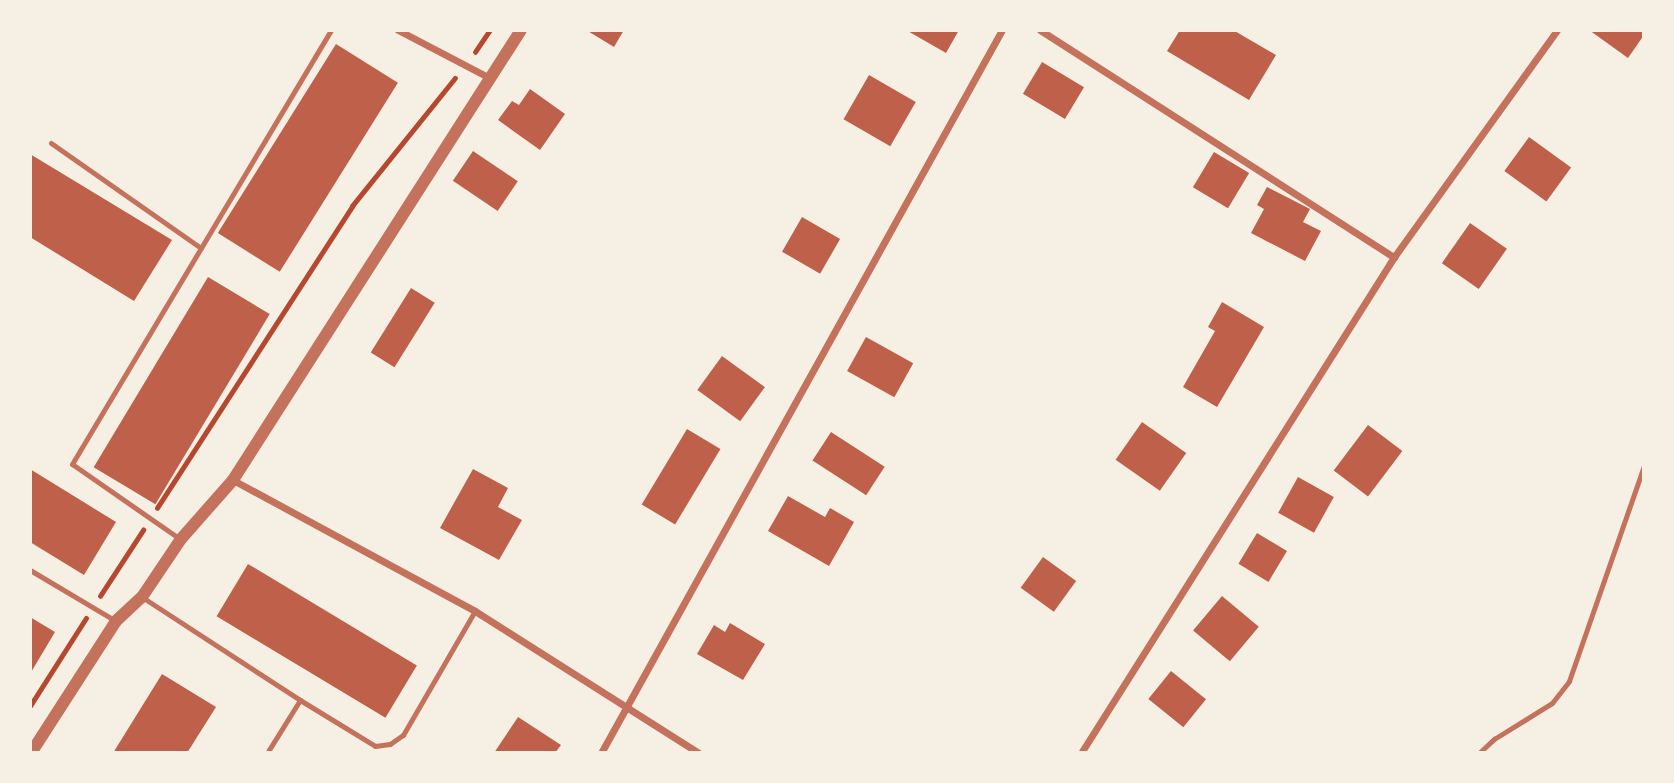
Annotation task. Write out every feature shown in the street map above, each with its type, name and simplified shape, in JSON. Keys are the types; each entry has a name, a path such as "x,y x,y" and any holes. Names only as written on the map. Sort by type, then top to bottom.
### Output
{"street":[{"path":"398,30 488,77"},
{"path":"31,753 116,621 142,597 181,539 233,480 488,77 521,30"},
{"path":"601,753 1002,30"},
{"path":"1040,30 1394,257"},
{"path":"1080,753 1394,257 1557,30"},
{"path":"233,480 475,611 629,705 699,753"}],"lane":[{"path":"181,539 72,464 331,30"},
{"path":"51,143 201,248"},
{"path":"1479,753 1493,739 1552,704 1569,681 1644,466"},
{"path":"30,570 116,621"},
{"path":"142,597 375,746 390,744 403,735 475,611"},
{"path":"267,753 300,700"}],"path":[{"path":"30,706 352,206 465,66 490,30"}],"building":[{"path":"586,30 624,30 614,47"},
{"path":"906,30 959,30 946,53"},
{"path":"1180,30 1233,30 1276,55 1249,100 1167,51"},
{"path":"1589,30 1644,30 1644,35 1628,58"},
{"path":"336,44 398,83 280,272 218,233"},
{"path":"1042,62 1084,87 1065,119 1023,94"},
{"path":"869,75 916,102 890,146 844,119"},
{"path":"530,89 565,114 540,150 498,120 512,101 519,105"},
{"path":"1529,137 1571,168 1546,202 1504,171"},
{"path":"473,151 518,181 498,211 453,181"},
{"path":"1214,152 1249,173 1228,208 1193,187"},
{"path":"30,154 172,240 134,301 30,237"},
{"path":"1267,187 1310,209 1303,222 1321,231 1305,261 1251,233 1264,209 1257,205"},
{"path":"802,217 840,239 820,274 782,252"},
{"path":"1470,223 1507,249 1479,289 1442,263"},
{"path":"208,277 270,314 155,504 94,467"},
{"path":"411,288 435,303 394,367 371,352"},
{"path":"1222,302 1264,327 1217,407 1183,387 1215,331 1208,327"},
{"path":"866,337 913,363 894,397 847,371"},
{"path":"722,356 765,387 740,421 697,390"},
{"path":"1142,422 1186,453 1160,491 1116,460"},
{"path":"1368,425 1402,451 1368,496 1334,471"},
{"path":"687,429 720,449 675,525 642,504"},
{"path":"831,432 885,467 866,495 812,461"},
{"path":"30,469 116,522 84,575 30,542"},
{"path":"473,469 508,488 498,507 522,520 499,560 440,528"},
{"path":"1298,477 1334,497 1314,533 1278,513"},
{"path":"788,496 825,517 830,508 854,522 829,566 768,531"},
{"path":"1257,533 1287,551 1268,582 1238,564"},
{"path":"1043,557 1076,581 1054,612 1021,588"},
{"path":"248,564 417,665 385,718 217,616"},
{"path":"1222,596 1259,627 1230,661 1193,630"},
{"path":"30,617 55,632 30,674"},
{"path":"730,623 765,644 743,680 697,654 714,625 725,632"},
{"path":"1171,671 1206,699 1183,727 1148,699"},
{"path":"162,674 216,707 187,753 113,753"},
{"path":"518,717 561,745 555,753 494,753"}]}
